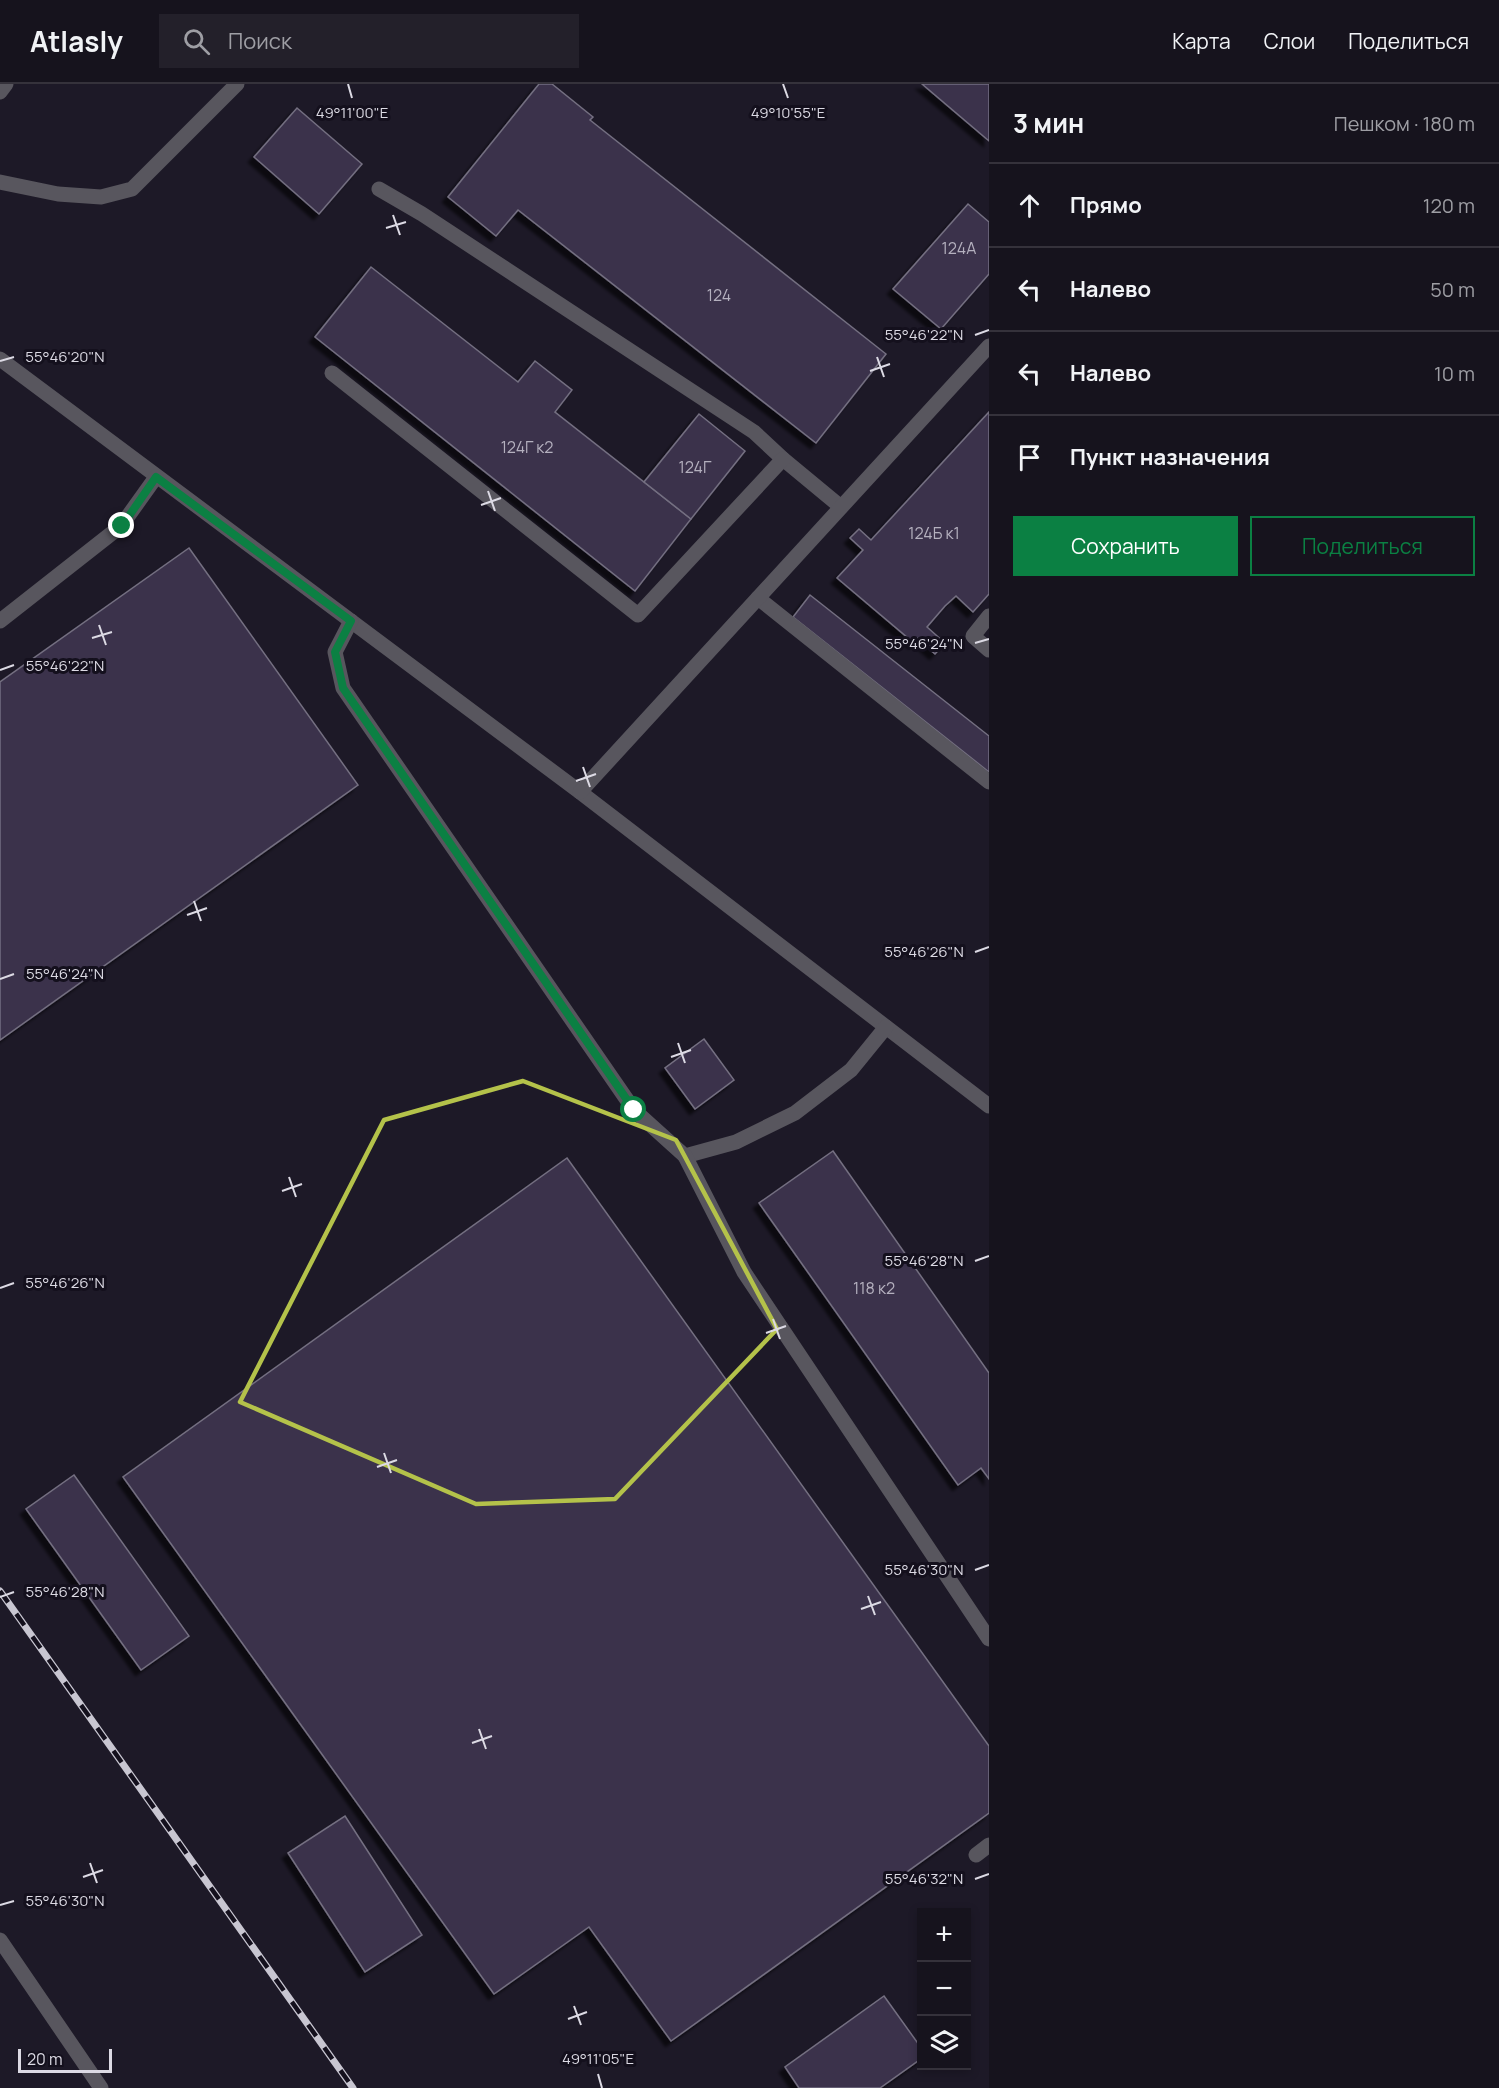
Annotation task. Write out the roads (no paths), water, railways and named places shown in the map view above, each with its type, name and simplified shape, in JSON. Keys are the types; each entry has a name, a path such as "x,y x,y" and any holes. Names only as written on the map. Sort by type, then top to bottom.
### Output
{"street":[{"path":"0,92 6,84"},
{"path":"0,182 58,194 101,198 132,189 237,84"},
{"path":"379,189 432,221 754,432 841,507"},
{"path":"580,792 989,346"},
{"path":"0,359 580,792 989,1106"},
{"path":"333,373 638,615 783,459"},
{"path":"0,621 122,526 156,477"},
{"path":"758,598 989,782"},
{"path":"989,616 974,636 989,650"},
{"path":"351,621 335,652 343,688 634,1110 685,1156 744,1272 989,1639"},
{"path":"685,1156 736,1142 795,1113 851,1070 886,1027"},
{"path":"976,1855 989,1845"},
{"path":"0,1940 101,2088"}],"railway":[{"path":"0,1591 353,2088"}]}
